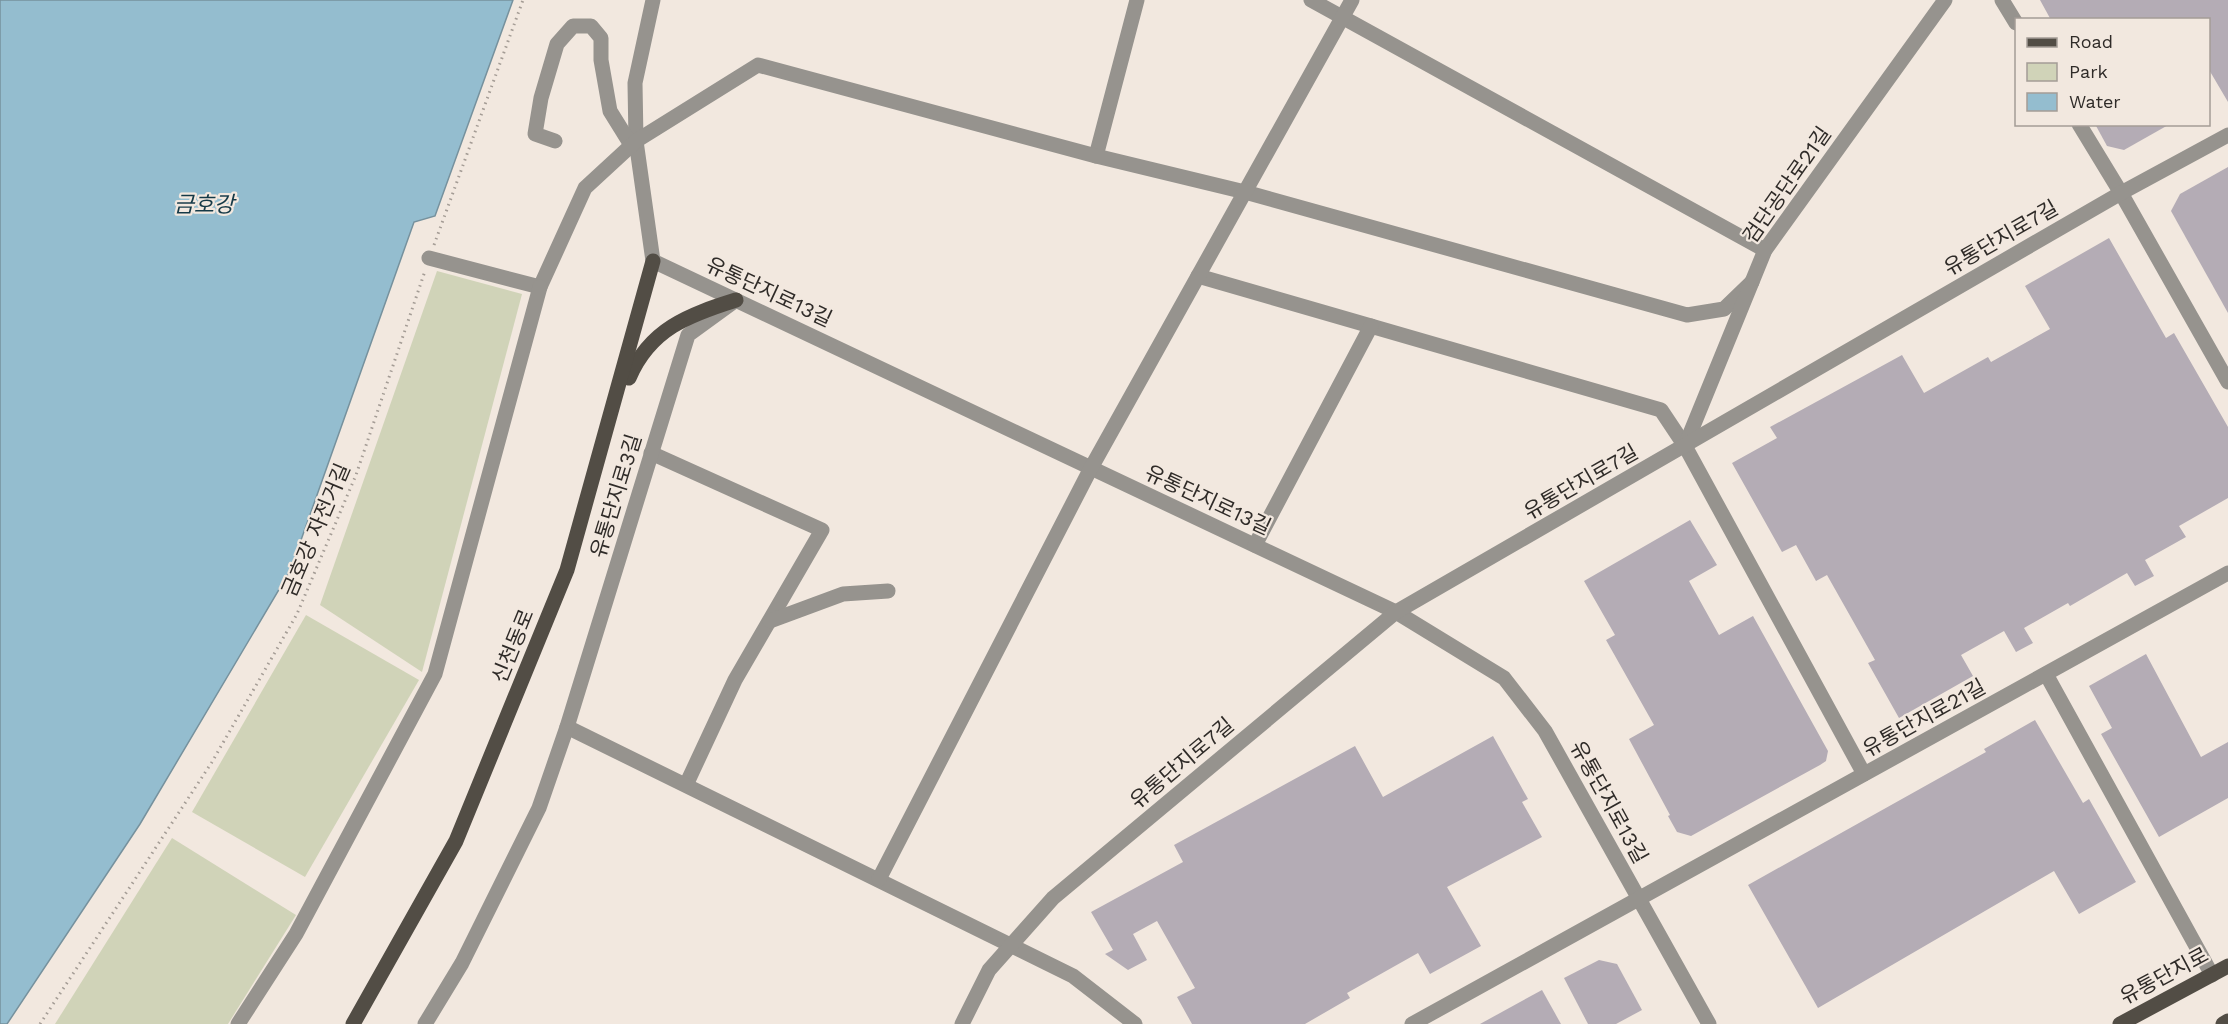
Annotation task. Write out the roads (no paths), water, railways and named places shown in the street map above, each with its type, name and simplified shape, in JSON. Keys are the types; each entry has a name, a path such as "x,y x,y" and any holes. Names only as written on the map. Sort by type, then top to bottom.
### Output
{"main road":[{"name":"신천동로","path":"353,1024 456,841 567,570 653,261"},
{"path":"607,427 638,356 660,334 701,311 736,300"},
{"name":"유통단지로","path":"2120,1024 2228,966"},
{"path":"2223,1024 2228,1021"}],"street":[{"path":"653,0 635,82 636,141 653,261"},
{"path":"1096,156 1137,0"},
{"path":"1311,0 1765,250"},
{"path":"879,879 1091,468 1352,0"},
{"name":"검단공단로21길","path":"1685,446 1765,250 1945,0"},
{"path":"2002,0 2015,21"},
{"path":"555,141 535,135 541,98 557,44 573,26 591,27 601,38 601,60 610,111 628,140 636,141"},
{"path":"238,1024 296,934 435,674 540,287 585,188 636,141 759,65 1096,156 1245,192 1686,315 1724,309 1752,282"},
{"path":"2080,126 2121,192 2228,382"},
{"name":"유통단지로7길","path":"962,1024 989,970 1053,898 1396,612 2121,192 2228,135"},
{"path":"429,258 540,287"},
{"name":"유통단지로13길","path":"653,261 1396,612 1504,678 1545,731 1709,1024"},
{"path":"1198,276 1661,410 1685,446 1864,774"},
{"name":"유통단지로3길","path":"425,1024 462,963 539,808 567,727 688,335 736,300"},
{"path":"1255,545 1371,326"},
{"path":"651,453 822,530 735,680 686,785"},
{"name":"유통단지로21길","path":"1640,899 2228,573"},
{"path":"770,621 843,594 888,591"},
{"path":"2046,674 2212,975"},
{"path":"567,727 1012,944 1073,976 1135,1024"},
{"path":"1412,1024 1640,899"}],"water":[{"name":"금호강","path":"0,0 513,0 435,216 414,222 290,571 140,824 7,1024 0,1024"}]}
